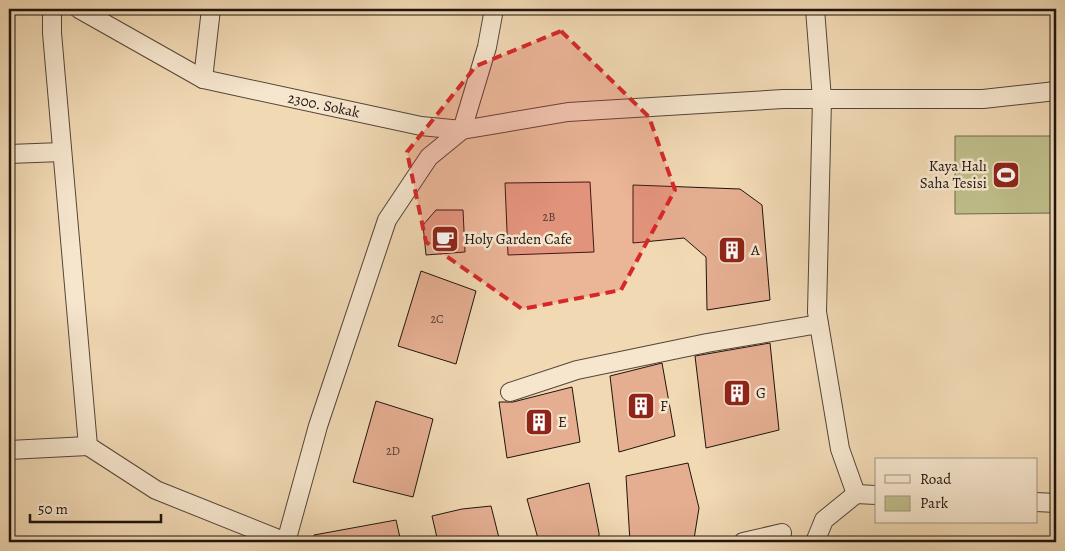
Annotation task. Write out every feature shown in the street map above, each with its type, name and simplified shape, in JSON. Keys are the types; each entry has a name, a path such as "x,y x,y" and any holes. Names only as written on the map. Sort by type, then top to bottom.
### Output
{"street":[{"path":"52,9 62,152 88,446"},
{"name":"2300. Sokak","path":"79,9 203,79 421,126 462,130"},
{"path":"203,79 211,9"},
{"path":"462,130 487,47 494,9"},
{"path":"815,9 822,99 817,312 840,449 856,494"},
{"path":"9,450 88,446 156,490 286,542 318,426 387,220 429,157 462,130 568,112 784,99 983,99 1056,91"},
{"path":"9,154 62,152"},
{"path":"510,392 577,370 708,343 819,324"},
{"path":"815,542 824,520 856,494 875,495"},
{"path":"1038,502 1056,503"},
{"path":"743,542 782,533"}],"highlighted area":[{"path":"561,31 649,117 675,190 621,290 522,309 426,242 407,152 476,66"}],"green space":[{"name":"Kaya Halı Saha Tesisi","path":"955,136 1056,136 1056,213 955,214"}],"building":[{"path":"590,182 594,252 508,255 505,183"},
{"name":"A","path":"633,185 740,189 762,205 770,300 707,310 706,257 684,238 633,243"},
{"name":"Holy Garden Cafe","path":"436,210 463,210 465,252 426,255 423,225"},
{"path":"421,271 476,291 456,364 398,346"},
{"name":"G","path":"770,343 779,430 706,448 695,356"},
{"name":"F","path":"662,363 675,436 619,452 610,376"},
{"name":"E","path":"572,387 580,442 507,458 499,402 513,402"},
{"path":"376,401 433,419 413,497 353,482"},
{"path":"688,463 699,508 694,539 681,542 630,542 626,476"},
{"path":"589,483 599,533 599,542 539,542 527,499"},
{"path":"491,506 500,542 438,542 432,516 462,509"},
{"path":"396,520 401,542 315,542 314,535"}],"place":[{"name":"Kaya Halı Saha Tesisi","path":"1006,175"},
{"name":"Holy Garden Cafe","path":"445,239"},
{"name":"A","path":"732,250"},
{"name":"G","path":"737,393"},
{"name":"F","path":"641,406"},
{"name":"E","path":"539,422"}]}
